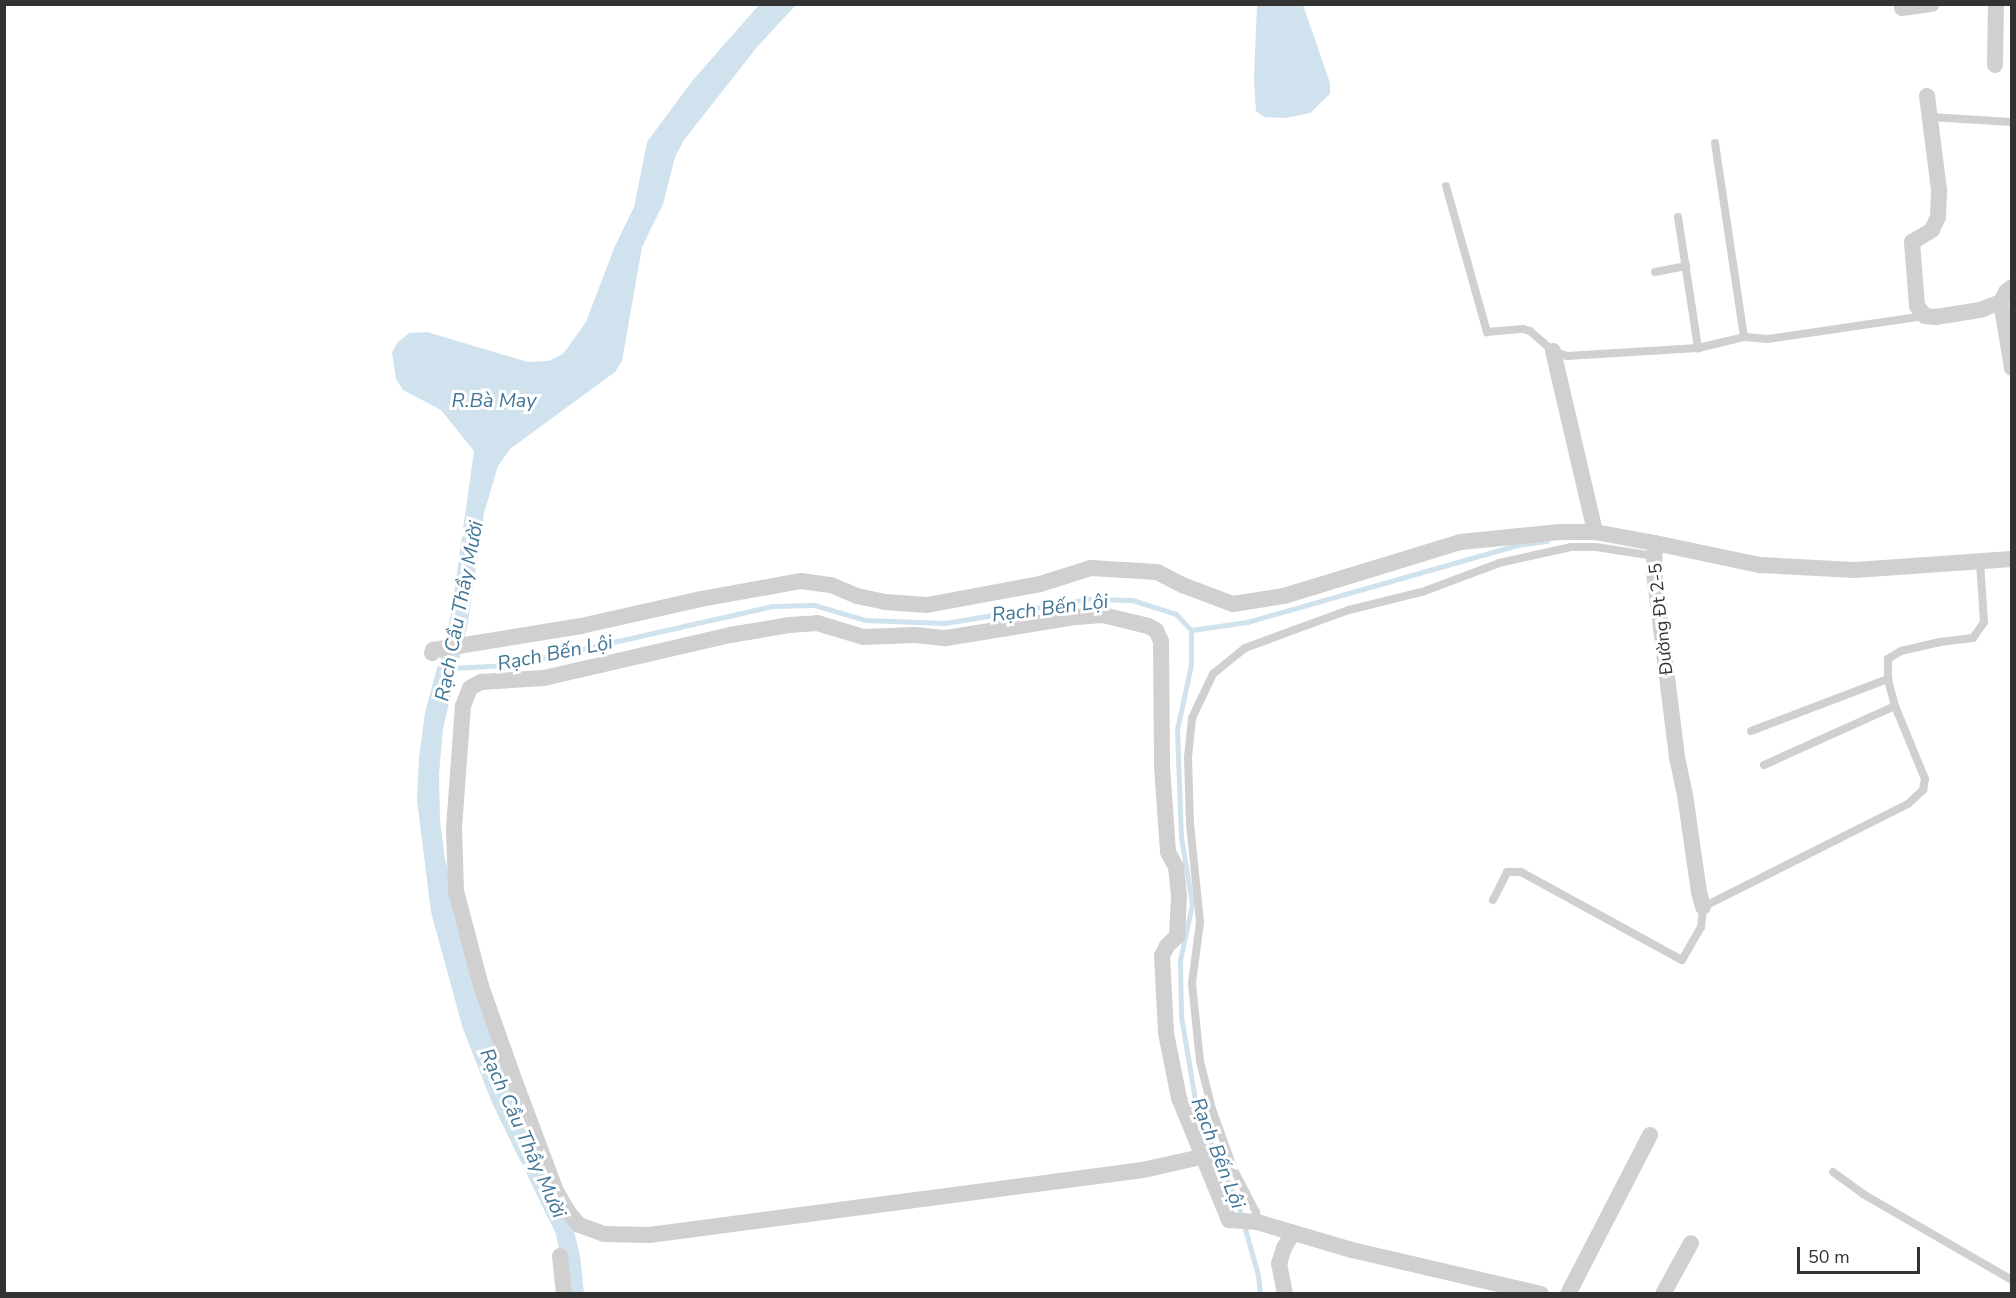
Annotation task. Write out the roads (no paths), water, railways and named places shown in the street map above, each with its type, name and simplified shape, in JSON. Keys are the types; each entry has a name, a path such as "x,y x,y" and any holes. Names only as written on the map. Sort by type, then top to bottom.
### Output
{"street":[{"path":"1902,8 1932,4"},
{"path":"1995,65 1996,4"},
{"path":"1927,96 1939,190 1938,217 1932,230 1912,242 1917,306 1925,316 1936,317 1980,310 2001,303"},
{"path":"2012,287 2006,292 2001,303 2012,368"},
{"path":"1553,351 1595,532"},
{"path":"435,651 581,626 701,599 801,581 831,585 857,596 885,602 927,605 1040,584 1091,568 1157,572 1185,586 1233,604 1284,596 1461,542 1558,532 1595,532 1655,549"},
{"name":"Đường Đt 2-5","path":"1704,906 1699,892 1677,757 1654,573 1655,549 1759,565 1844,570 2012,559"},
{"path":"1202,1157 1120,1174 649,1235 604,1234 579,1225 568,1213 556,1191 515,1082 481,986 456,891 453,828 463,706 470,688 481,681 544,678 730,635 790,625 817,623 863,638 915,635 946,638 1076,617 1103,615 1149,626 1156,630 1161,641 1162,766 1168,852 1176,867 1179,897 1177,936 1167,946 1162,956 1166,1034 1179,1098 1229,1220 1250,1222 1481,1281 1541,1293"},
{"path":"1568,1293 1650,1135"},
{"path":"1285,1293 1279,1264 1292,1234"},
{"path":"1663,1293 1691,1243"},
{"path":"560,1256 564,1293"},
{"path":"1469,1293 1481,1281"}],"lane":[{"path":"1930,117 2012,122"},
{"path":"1715,143 1744,337"},
{"path":"1446,186 1487,332 1523,329 1530,331 1553,351 1567,356 1584,357 1698,348 1744,337 1768,339 1925,316"},
{"path":"1678,217 1698,348"},
{"path":"1655,272 1686,266"},
{"path":"1250,1222 1256,1212 1234,1170 1212,1108 1200,1061 1192,983 1200,922 1190,824 1188,757 1192,718 1213,674 1245,648 1349,609 1422,592 1499,563 1571,547 1655,549"},
{"path":"1493,900 1507,872 1521,872 1682,960 1701,927 1704,906 1908,804 1923,790 1925,779 1895,705 1888,679 1888,659 1901,651 1940,642 1974,638 1984,622 1980,562"},
{"path":"1751,731 1888,679"},
{"path":"1764,765 1895,705"},
{"path":"1833,1172 1863,1194 2012,1280"}],"water":[{"name":"R.Bà May","path":"759,5 796,5 757,47 684,140 675,157 663,204 642,247 622,361 615,372 510,449 498,466 484,513 468,622 443,729 439,774 440,820 445,859 468,951 573,1228 580,1255 584,1293 568,1293 556,1234 493,1105 463,1029 431,912 417,800 419,758 425,713 451,615 474,451 441,410 403,390 396,379 392,353 397,343 409,333 427,332 528,362 548,361 563,354 586,322 615,246 634,207 647,142 693,80"},
{"path":"1257,5 1303,5 1330,83 1330,94 1310,113 1285,118 1264,117 1256,111 1254,79"}],"waterway":[{"path":"1191,630 1247,622 1518,545 1547,541"},
{"name":"Rạch Bến Lội","path":"450,668 511,665 772,606 814,605 865,620 945,623 1089,599 1132,600 1176,614 1191,630 1191,665 1177,729 1181,837 1192,904 1180,960 1181,1016 1197,1112 1238,1204 1258,1275 1260,1294"}],"water label":[{"name":"Rạch Cầu Thầy Mười","path":"459,611"},
{"name":"Rạch Cầu Thầy Mười","path":"523,1133"}]}
